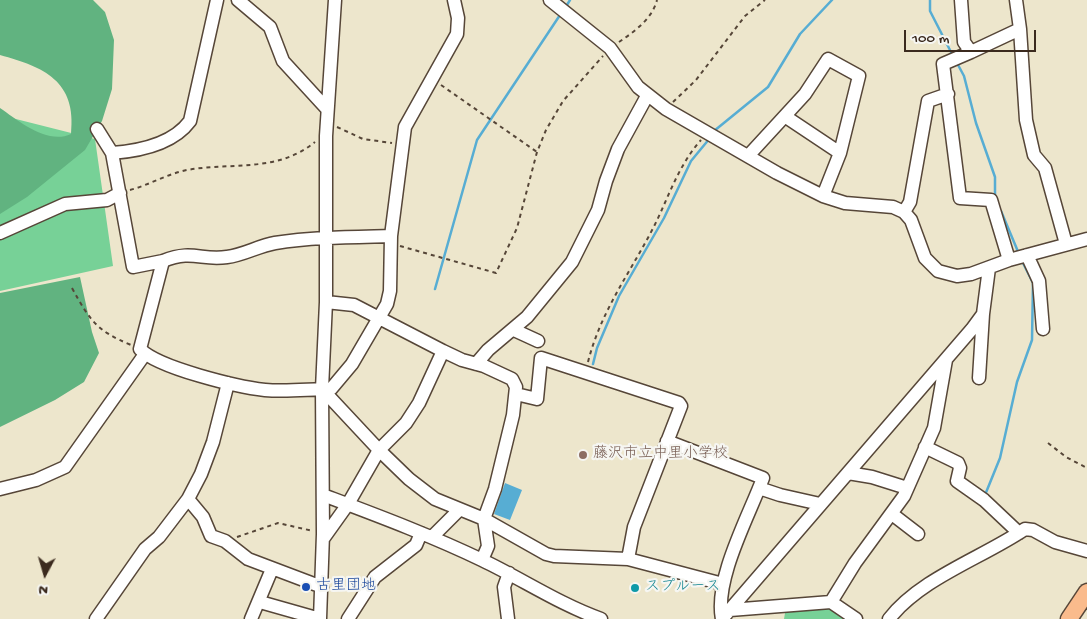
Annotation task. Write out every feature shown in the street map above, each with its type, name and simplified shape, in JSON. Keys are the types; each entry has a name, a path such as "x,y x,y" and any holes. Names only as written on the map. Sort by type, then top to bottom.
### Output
{"main road":[{"path":"1069,619 1087,592"}],"street":[{"path":"112,153 136,150 166,140 184,128 190,121 217,0"},
{"path":"238,0 270,27 283,61 326,114"},
{"path":"260,602 298,616 320,619 323,536 322,389 326,302 324,238 326,114 334,0"},
{"path":"143,352 175,367 228,383 266,390 332,389 344,375 380,317 390,291 391,240 402,143 409,116 457,34 458,18 454,0"},
{"path":"550,0 610,48 629,77 647,96 710,134 823,196 845,203 893,206 904,212 911,220 925,258 938,271 957,276 1066,244 1086,242"},
{"path":"961,0 964,42 971,52"},
{"path":"1016,0 1026,120 1034,155 1045,168 1066,244"},
{"path":"1020,30 943,64 960,198 991,200 1019,257 1039,281 1043,329"},
{"path":"748,156 786,117 828,59 859,76 840,153 823,196"},
{"path":"904,212 910,202 928,101 948,94"},
{"path":"476,364 488,350 514,330 527,317 572,262 598,210 618,149 647,96"},
{"path":"786,117 840,153"},
{"path":"97,130 112,153 133,266 163,261 178,255 192,254 226,258 273,243 324,238 391,240"},
{"path":"0,232 66,204 107,200 120,193"},
{"path":"0,489 36,480 65,467 143,352 163,261"},
{"path":"979,378 983,314 989,268"},
{"path":"326,302 354,305 443,351 512,379 516,394 513,415 495,489 484,519 488,546 482,560"},
{"path":"724,616 983,314"},
{"path":"514,330 538,341"},
{"path":"323,536 348,504 379,450 410,417 443,351"},
{"path":"516,394 536,399 541,358 679,403 681,406 634,527 628,560"},
{"path":"831,602 855,562 892,514 908,488 934,428 946,359"},
{"path":"96,619 145,549 159,537 188,499 201,474 213,442 228,383"},
{"path":"322,389 379,450 409,479 435,499 484,519 554,556 628,560 723,584"},
{"path":"666,442 763,478 723,584 720,601 724,616"},
{"path":"925,447 958,463 960,468 957,481 984,500 1019,533"},
{"path":"848,473 872,477 908,488"},
{"path":"759,488 820,504"},
{"path":"323,494 427,535 482,560 563,603 601,619"},
{"path":"188,499 203,516 211,536 225,541 248,559 322,587"},
{"path":"348,619 375,576 459,510"},
{"path":"892,514 918,534"},
{"path":"889,619 901,605 918,591 1025,529 1033,530 1055,542 1087,551"},
{"path":"251,619 260,602 272,569"},
{"path":"508,619 504,588 509,574"},
{"path":"724,616 783,604 831,602 856,619"}],"path":[{"path":"391,240 496,273 517,228 537,152 546,130 563,101 610,48 644,23 651,14 657,0"},
{"path":"672,104 696,80 745,16 764,0"},
{"path":"432,79 537,152"},
{"path":"326,114 341,130 363,139 402,143"},
{"path":"586,372 593,344 622,280 650,234 682,166 710,134"},
{"path":"120,193 190,170 242,167 286,159 300,153 326,136"},
{"path":"72,288 90,318 107,335 143,352"},
{"path":"1048,443 1066,457 1087,468"},
{"path":"225,541 278,523 323,536"}],"green space":[{"path":"0,0 93,0 105,12 114,40 112,89 102,121 85,150 27,197 0,214 0,108 24,125 52,136 62,137 71,134 71,116 69,101 63,89 54,79 30,65 0,55"},
{"path":"0,115 95,139 113,266 0,291"},
{"path":"80,277 92,332 99,353 84,382 55,400 0,427 0,293"},
{"path":"828,606 851,619 784,619 786,607"}],"water":[{"path":"505,483 522,490 510,520 494,514"}],"waterway":[{"path":"565,8 570,0"},
{"path":"714,131 768,87 800,34 832,0"},
{"path":"930,0 930,11 953,56"},
{"path":"435,289 477,140 560,15"},
{"path":"957,63 964,76 976,123 995,177 995,196"},
{"path":"593,364 597,348 619,296 664,218 691,161 710,138"},
{"path":"1001,211 1019,254"},
{"path":"985,495 1000,458 1017,382 1032,340 1033,283 1022,261"}],"place":[{"name":"藤沢市立中里小学校","path":"583,455"},
{"name":"古里団地","path":"306,587"},
{"name":"スプルース","path":"635,588"}]}
